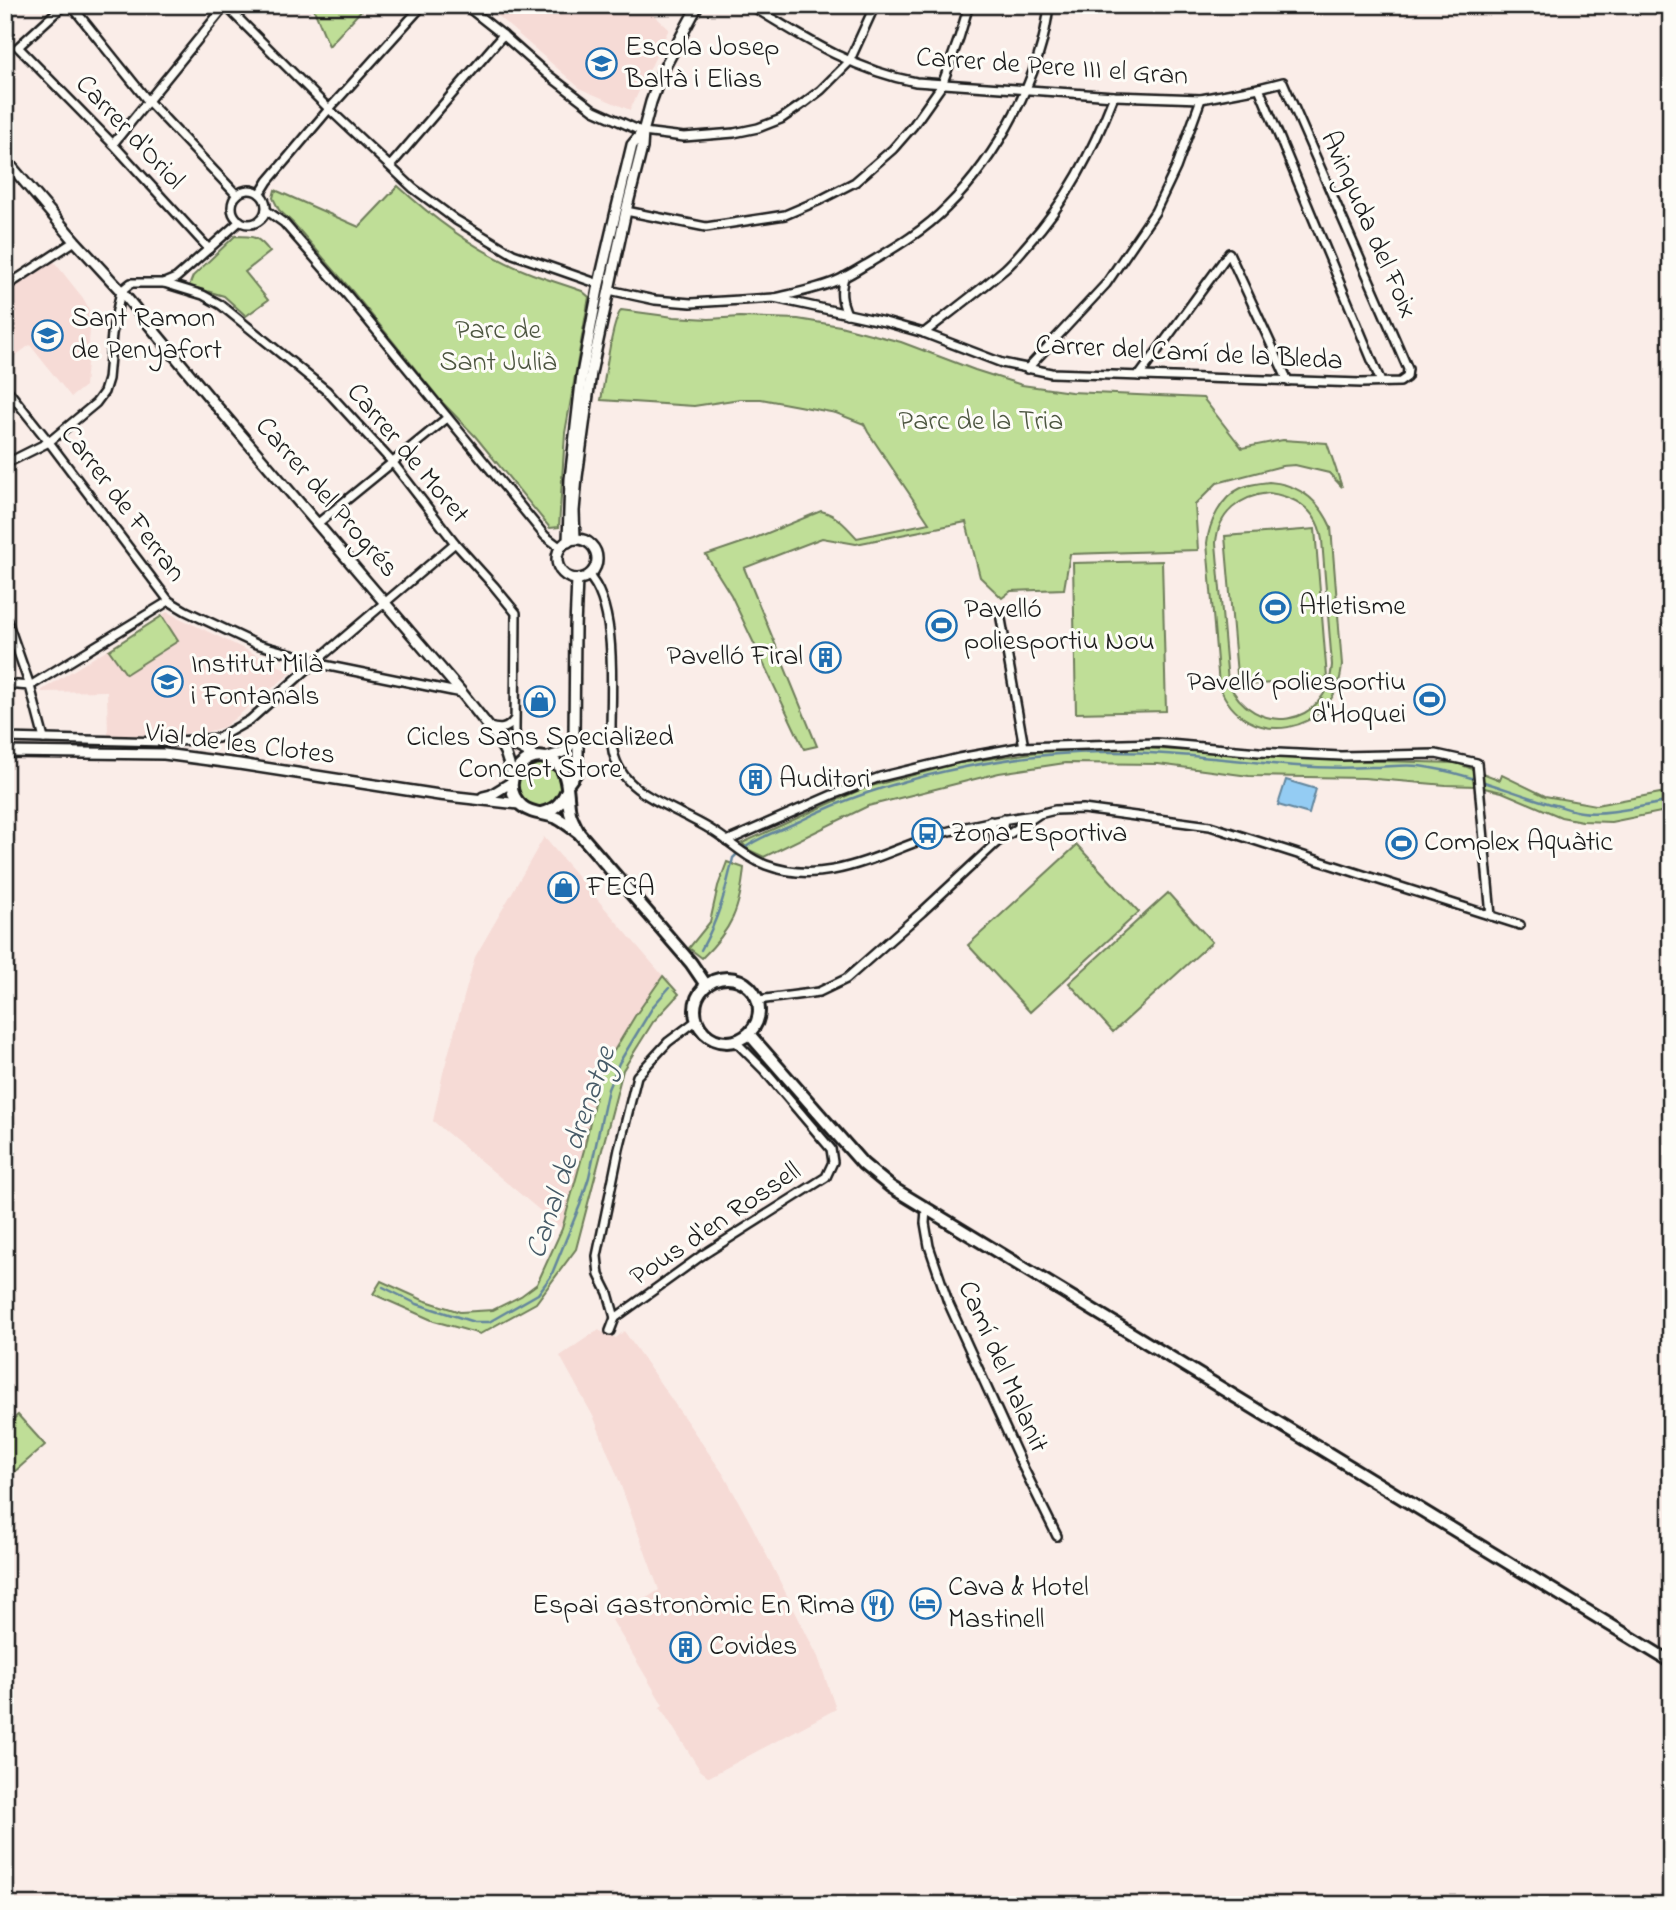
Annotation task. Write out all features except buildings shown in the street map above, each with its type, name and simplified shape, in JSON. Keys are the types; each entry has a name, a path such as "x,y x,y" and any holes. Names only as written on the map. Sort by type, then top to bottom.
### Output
{"main road":[{"path":"579,833 557,819 533,812 519,804 512,790 512,779 522,764 541,757 558,765 566,777 571,817 579,833 691,963 706,985"},
{"path":"541,813 549,811 563,800 578,770"},
{"path":"720,978 741,980 752,989 758,1000 756,1024 749,1034 735,1041 713,1039 703,1032 696,1021 694,1008 698,994 706,985 720,978"},
{"path":"749,1034 863,1164 891,1187 1671,1662"}],"street":[{"name":"Carrer d'Oriol","path":"64,5 18,47 113,144 209,250"},
{"path":"71,5 148,101 237,195"},
{"path":"260,194 329,109 423,5"},
{"path":"465,5 594,110 643,132 684,136 734,133 781,119 821,90 849,62 875,5"},
{"path":"266,210 284,223 348,296 545,536 568,543 588,542 596,552 596,565 588,575 577,579 566,575 557,559 568,543 574,511 591,373 651,102 662,72 698,5"},
{"name":"Carrer de Pere III el Gran","path":"750,5 801,37 849,62 893,78 942,85 1201,99 1283,82"},
{"path":"626,211 706,227 785,215 855,182 913,126 942,85 969,5"},
{"path":"774,298 837,281 904,241 948,206 985,161 1027,89 1044,34 1049,5"},
{"path":"113,144 226,6 329,109 414,188 456,220 513,254 599,284"},
{"path":"391,165 503,35"},
{"name":"Avinguda del Foix","path":"1283,82 1408,369 1407,377 1400,382"},
{"name":"Avinguda del Foix","path":"1259,88 1381,382"},
{"path":"925,333 1007,267 1042,229 1079,175 1114,96"},
{"path":"1027,369 1106,284 1155,212 1176,168 1201,99"},
{"path":"568,543 570,479 582,374 599,284 632,145 643,132"},
{"name":"Carrer del Progrés","path":"5,159 121,291 462,693 496,736 505,752 512,779"},
{"path":"245,190 260,194 264,198 266,210 263,217 250,224 240,221 233,212 233,201 237,195 245,190"},
{"path":"5,464 50,442 96,403 104,392 121,291 131,283 164,283 176,278 240,221"},
{"path":"5,287 75,241"},
{"path":"1139,376 1229,253 1288,382"},
{"path":"844,277 840,291 847,314"},
{"name":"Carrer de Moret","path":"164,283 204,295 221,305 327,391 393,463 455,543 516,613 516,739 524,751"},
{"name":"Carrer del Camí de la Bleda","path":"609,290 691,303 774,298 885,322 925,333 979,355 1051,373 1288,382 1400,382"},
{"name":"Carrer de Ferran","path":"5,387 50,442 169,601 256,644 303,657 314,663 462,693"},
{"path":"317,524 447,418"},
{"path":"5,738 165,743 218,738 250,720 455,543"},
{"path":"588,575 597,584 607,612 611,655 611,748 617,765 634,787 712,830 751,859 768,866 797,872 826,873 859,864 943,833 990,821 1055,810 1083,809 1210,826 1520,925"},
{"path":"577,579 575,737 578,746 578,770"},
{"path":"5,684 30,686 169,601"},
{"path":"5,615 30,686 44,739"},
{"path":"1001,619 1024,747"},
{"path":"489,727 500,730 510,726 515,719"},
{"name":"Carrer del Progrés","path":"496,736 541,757"},
{"path":"541,757 565,752 575,737"},
{"path":"727,841 880,777 959,758 1024,747 1157,743 1341,756 1436,754 1477,763 1491,916"},
{"name":"Vial de les Clotes","path":"5,752 164,754 468,799 519,804"},
{"name":"Vial de les Clotes","path":"468,799 491,795 512,779"},
{"path":"758,1000 819,992 846,979 996,843 1039,814"},
{"path":"1008,818 1008,836"},
{"path":"996,843 1008,818"},
{"path":"990,821 996,843"},
{"path":"615,1318 608,1293 597,1270 597,1256 637,1076 668,1042 696,1021"},
{"name":"Pous d'en Rossell","path":"610,1331 615,1318 701,1256 826,1177 833,1162 831,1149 764,1070 735,1041"},
{"name":"Camí del Malanit","path":"926,1209 925,1223 929,1245 948,1302 1023,1468 1057,1536"}],"shaded area":[{"name":"Escola Josep Baltà i Elias","path":"485,5 643,5 669,29 630,110 581,89"},
{"name":"Sant Ramon de Penyafort","path":"52,259 83,298 91,319 85,386 71,397 30,345 5,363 5,292"},
{"name":"Institut Milà i Fontanals","path":"167,612 292,672 224,727 203,733 108,736 107,691 42,692 42,690"},
{"path":"544,837 663,976 600,1074 584,1150 562,1229 433,1121 443,1073 475,957"},
{"path":"598,1330 616,1338 624,1331 724,1475 818,1657 836,1709 709,1777 700,1770 660,1707 663,1705 612,1620 659,1590 594,1418 560,1356"}],"green space":[{"path":"312,5 366,5 329,46"},
{"name":"Parc de Sant Julià","path":"398,186 442,223 474,245 532,274 582,291 589,297 565,433 559,527 550,528 475,436 441,401 352,291 279,210 273,198 275,190 359,227"},
{"path":"235,236 255,238 270,252 245,272 268,300 246,316 224,296 189,286 193,276"},
{"name":"Parc de la Tria","path":"621,310 709,319 798,319 840,326 901,342 1022,385 1071,392 1203,398 1242,448 1283,440 1327,443 1342,487 1329,473 1295,465 1217,483 1195,505 1198,550 1070,554 1064,589 1011,591 1002,598 980,577 966,522 856,544 822,538 744,568 817,746 804,749 731,595 706,555 821,511 837,518 857,538 929,523 864,424 836,413 761,399 740,399 694,406 601,400 611,339"},
{"path":"1269,482 1289,486 1306,495 1314,501 1331,527 1342,665 1336,689 1324,708 1307,720 1288,727 1268,727 1248,721 1231,707 1219,685 1207,543 1217,511 1234,492","holes":["1258,495 1279,495 1304,507 1311,513 1320,530 1332,665 1327,686 1318,703 1304,713 1288,719 1271,718 1254,712 1239,700 1228,682 1216,543 1221,523 1232,508"]},
{"name":"Atletisme","path":"1315,529 1327,678 1238,686 1225,536"},
{"path":"1162,561 1166,711 1076,713 1073,563"},
{"path":"162,616 178,641 126,674 109,650"},
{"path":"1126,747 1344,760 1457,763 1500,780 1502,775 1545,796 1596,805 1671,791 1671,810 1611,822 1582,821 1561,817 1502,792 1475,786 1364,778 1249,776 1158,764 1065,763 999,773 868,806 764,857 749,850 742,843 864,788 959,763 1038,752"},
{"path":"539,763 555,769 561,785 555,801 539,807 523,801 517,785 523,769"},
{"path":"1077,845 1139,912 1030,1012 968,945"},
{"path":"727,862 744,868 737,907 721,937 702,958 689,948 710,922 718,886"},
{"path":"1168,893 1212,942 1113,1032 1069,983"},
{"path":"663,976 679,994 653,1022 623,1070 576,1249 536,1303 480,1334 434,1321 373,1294 381,1281 423,1300 460,1312 493,1310 521,1296 537,1284 562,1229 584,1150 600,1074"},
{"path":"18,1415 45,1445 5,1480 5,1426"}],"water":[{"path":"1286,780 1316,789 1309,814 1278,805"}],"waterway":[{"path":"743,849 763,837 870,792 947,771 1065,753 1151,753 1316,767 1419,766 1453,773 1551,804 1592,813 1671,801"},
{"path":"701,950 721,905 733,858 738,853"},
{"name":"Canal de drenatge","path":"383,1287 417,1304 474,1322 489,1322 538,1294 551,1276 580,1205 589,1177 608,1089 619,1063 654,1005 669,988"}],"place":[{"name":"Escola Josep Baltà i Elias","path":"602,64"},
{"name":"Sant Ramon de Penyafort","path":"48,335"},
{"name":"Atletisme","path":"1276,607"},
{"name":"Pavelló poliesportiu Nou","path":"941,626"},
{"name":"Pavelló Firal","path":"826,657"},
{"name":"Institut Milà i Fontanals","path":"168,681"},
{"name":"Pavelló poliesportiu d'Hoquei","path":"1429,699"},
{"name":"Cicles Sans Specialized Concept Store","path":"540,701"},
{"name":"Auditori","path":"756,780"},
{"name":"Zona Esportiva","path":"928,834"},
{"name":"Complex Aquàtic","path":"1401,843"},
{"name":"FECA","path":"564,888"},
{"name":"Cava & Hotel Mastinell","path":"925,1604"},
{"name":"Espai Gastronòmic En Rima","path":"878,1606"},
{"name":"Covides","path":"686,1647"}]}
